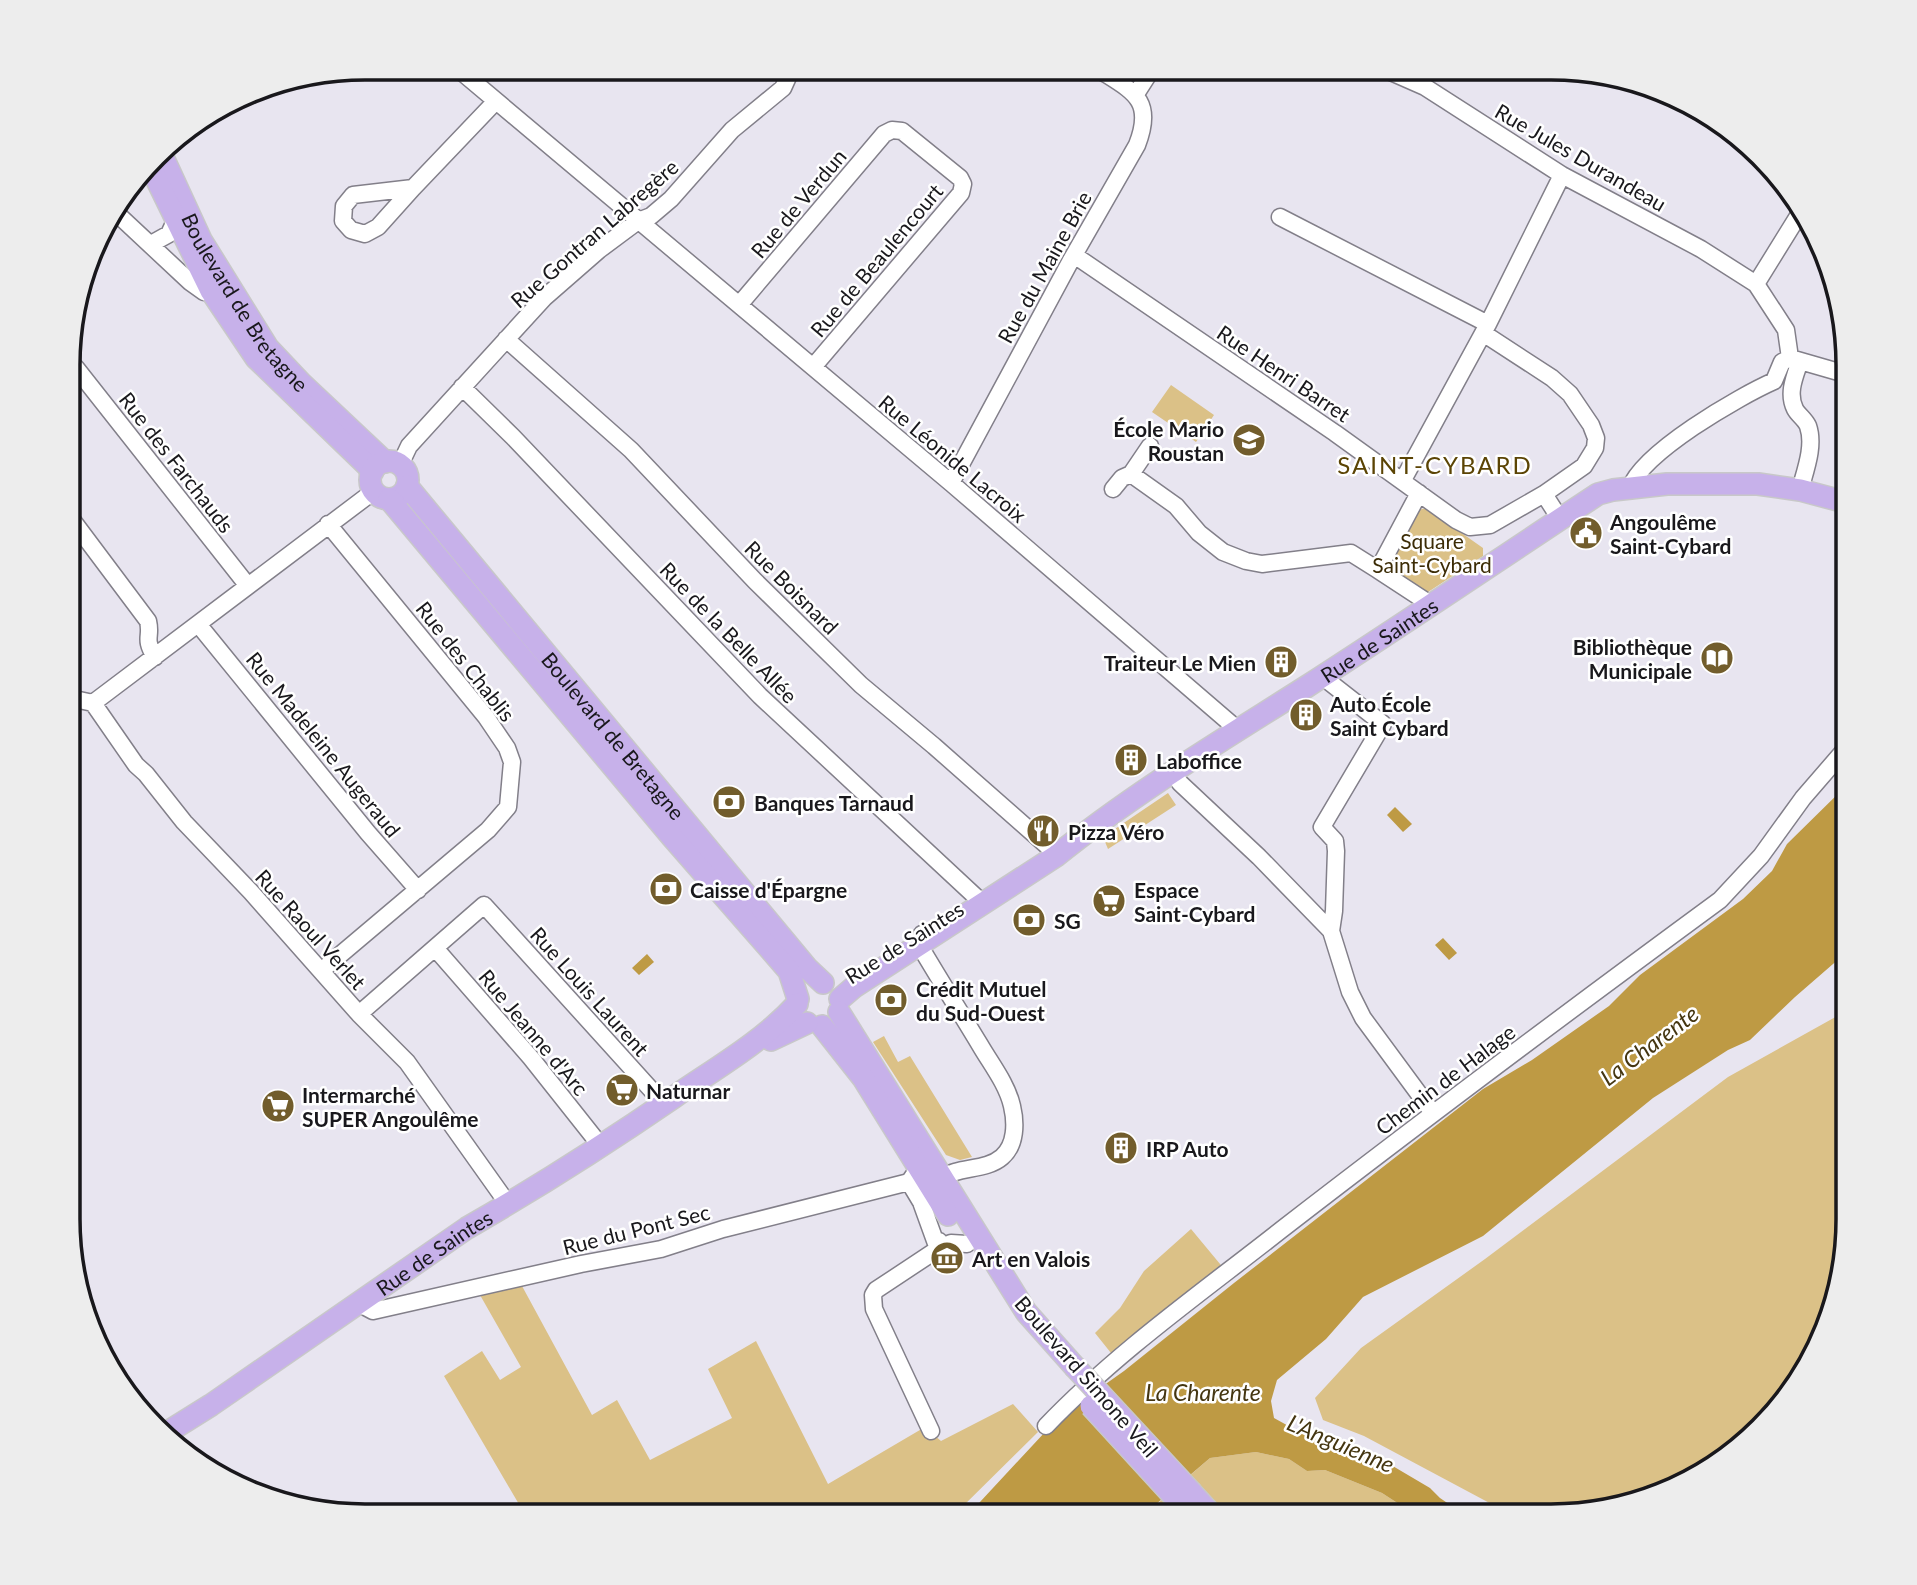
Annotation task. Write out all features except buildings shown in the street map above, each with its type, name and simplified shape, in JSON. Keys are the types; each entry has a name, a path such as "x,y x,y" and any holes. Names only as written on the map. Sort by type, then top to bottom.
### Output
{"main road":[{"name":"Boulevard de Bretagne","path":"165,163 201,240 268,348 400,495 407,486 807,968 833,995"},
{"name":"Boulevard de Bretagne","path":"154,175 211,292 256,358 341,442 384,477 672,837 789,971 806,1013"},
{"name":"Rue de Saintes","path":"833,995 849,978 878,957 922,938 1430,604 1479,575 1598,494 1667,484 1758,484 1836,500"},
{"name":"Rue de Saintes","path":"922,938 976,897 1054,853"},
{"path":"816,983 833,995 833,1021 806,1013 805,988 816,983"},
{"name":"Boulevard Simone Veil","path":"833,995 942,1178 1027,1312 1069,1371"},
{"name":"Rue de Saintes","path":"173,1429 212,1405 467,1228 662,1106 776,1025 806,1013"},
{"name":"Boulevard Simone Veil","path":"806,1013 863,1078 914,1175 943,1208 1023,1328 1069,1371 1187,1503"}],"street":[{"name":"Rue Léonide Lacroix","path":"471,80 951,483 1230,723 1236,732"},
{"name":"Rue Gontran Labregère","path":"93,703 328,524 384,477 544,298 599,250 638,221 651,216 671,199 732,130 783,88 787,80"},
{"path":"1115,80 1136,94 1145,80"},
{"name":"Rue Jules Durandeau","path":"1408,80 1426,88 1562,175 1702,249 1756,284"},
{"name":"Rue du Maine Brie","path":"951,483 1074,255 1137,145 1143,131 1142,106 1136,94"},
{"path":"413,188 496,101"},
{"name":"Rue de Verdun","path":"739,305 884,134 892,130"},
{"name":"Rue de Beaulencourt","path":"813,367 961,193 963,184 960,178 902,131 892,130"},
{"path":"1403,480 1486,328 1562,175"},
{"path":"1280,217 1486,328 1570,394 1591,425 1596,438 1595,447 1584,466 1523,507 1540,532"},
{"path":"122,218 190,282 204,292 211,292"},
{"path":"1796,219 1756,284 1786,330 1795,359 1792,384 1795,410 1808,424 1810,439 1800,491"},
{"path":"150,244 169,234 175,221"},
{"name":"Rue Henri Barret","path":"1074,255 1470,527 1490,525 1523,507"},
{"name":"Rue Boisnard","path":"506,339 631,450 755,581 861,685 1054,853"},
{"path":"1630,488 1633,477 1646,463 1689,431 1768,384 1782,362 1795,359 1836,371"},
{"name":"Rue des Farchauds","path":"80,373 248,586"},
{"path":"1768,384 1792,384"},
{"name":"Rue de la Belle Allée","path":"462,387 760,696 976,897"},
{"path":"1113,489 1122,478 1131,474 1150,446"},
{"path":"1131,474 1176,506 1199,533 1223,551 1246,561 1262,564 1351,552 1430,604"},
{"path":"1378,570 1419,493"},
{"path":"1544,494 1560,519"},
{"name":"Rue des Chablis","path":"321,971 488,830 508,807 512,762 507,748 486,718 328,524"},
{"path":"80,529 148,621 147,642 155,657"},
{"name":"Rue Madeleine Augeraud","path":"198,624 368,833 418,890"},
{"path":"1325,675 1328,681 1383,724 1322,827 1335,841 1336,851 1331,931 1350,992 1363,1017 1433,1113"},
{"path":"80,700 93,703"},
{"name":"Rue Raoul Verlet","path":"93,703 136,765 184,822 359,1014 407,1062 508,1204"},
{"name":"Chemin de Halage","path":"1046,1426 1101,1373 1433,1113 1720,900 1761,856 1803,798 1836,761"},
{"path":"1173,772 1180,783 1259,856 1331,931"},
{"name":"Rue Louis Laurent","path":"435,948 484,905 655,1094 662,1106"},
{"path":"922,938 1006,1088 1015,1119 1013,1138 1002,1157 942,1178"},
{"path":"359,1014 435,948"},
{"name":"Rue Jeanne d'Arc","path":"435,948 531,1058 600,1145"},
{"path":"914,1175 937,1249"},
{"name":"Rue du Pont Sec","path":"358,1303 373,1311 581,1264 661,1249 914,1175"},
{"path":"937,1249 943,1208"},
{"path":"932,1431 874,1309 873,1295 876,1290 937,1249 951,1243 967,1244"}],"green space":[{"path":"1171,385 1214,415 1196,442 1152,412"},
{"name":"Square Saint-Cybard","path":"1426,508 1483,548 1483,556 1425,594 1387,568 1418,510"},
{"path":"1168,793 1176,805 1108,849 1103,837"},
{"path":"1836,1017 1836,1238 1827,1293 1815,1329 1789,1378 1753,1421 1725,1446 1678,1475 1625,1495 1570,1504 1491,1504 1364,1436 1323,1420 1315,1398 1361,1348 1728,1077"},
{"path":"884,1036 898,1062 910,1056 972,1157 960,1160 946,1155 873,1042"},
{"path":"1191,1229 1225,1270 1115,1358 1095,1333 1120,1308 1144,1271"},
{"path":"522,1286 592,1415 617,1400 650,1460 732,1418 708,1369 756,1341 828,1484 925,1427 941,1441 1013,1404 1038,1432 965,1504 519,1504 444,1376 482,1351 500,1380 521,1367 480,1295"},
{"path":"1256,1452 1289,1459 1307,1471 1325,1470 1382,1493 1399,1504 1157,1504 1210,1458"}],"water":[{"name":"La Charente","path":"1836,796 1836,961 1750,1040 1728,1050 1653,1098 1483,1236 1363,1297 1326,1339 1277,1380 1271,1401 1274,1418 1303,1434 1391,1465 1430,1488 1449,1504 1399,1504 1382,1493 1325,1470 1307,1471 1289,1459 1256,1452 1210,1458 1156,1504 978,1504 1059,1417 1124,1371 1483,1089 1532,1060 1609,1006 1640,975 1743,899 1772,871 1787,844"},
{"path":"1395,807 1412,824 1403,832 1387,815"},
{"path":"1443,938 1457,953 1449,960 1435,945"},
{"path":"647,954 654,962 639,975 632,968"}],"place":[{"name":"École Mario Roustan","path":"1249,440"},
{"name":"Angoulême Saint-Cybard","path":"1586,533"},
{"name":"Bibliothèque Municipale","path":"1717,658"},
{"name":"Traiteur Le Mien","path":"1281,662"},
{"name":"Auto École Saint Cybard","path":"1306,715"},
{"name":"Laboffice","path":"1131,760"},
{"name":"Banques Tarnaud","path":"729,802"},
{"name":"Pizza Véro","path":"1043,831"},
{"name":"Caisse d'Épargne","path":"666,889"},
{"name":"Espace Saint-Cybard","path":"1109,901"},
{"name":"SG","path":"1029,920"},
{"name":"Crédit Mutuel du Sud-Ouest","path":"891,1000"},
{"name":"Naturnar","path":"622,1090"},
{"name":"Intermarché SUPER Angoulême","path":"278,1106"},
{"name":"IRP Auto","path":"1121,1148"},
{"name":"Art en Valois","path":"947,1258"}],"district":[{"name":"SAINT-CYBARD","path":"1435,464"}],"water label":[{"name":"L'Anguienne","path":"1341,1443"}]}
